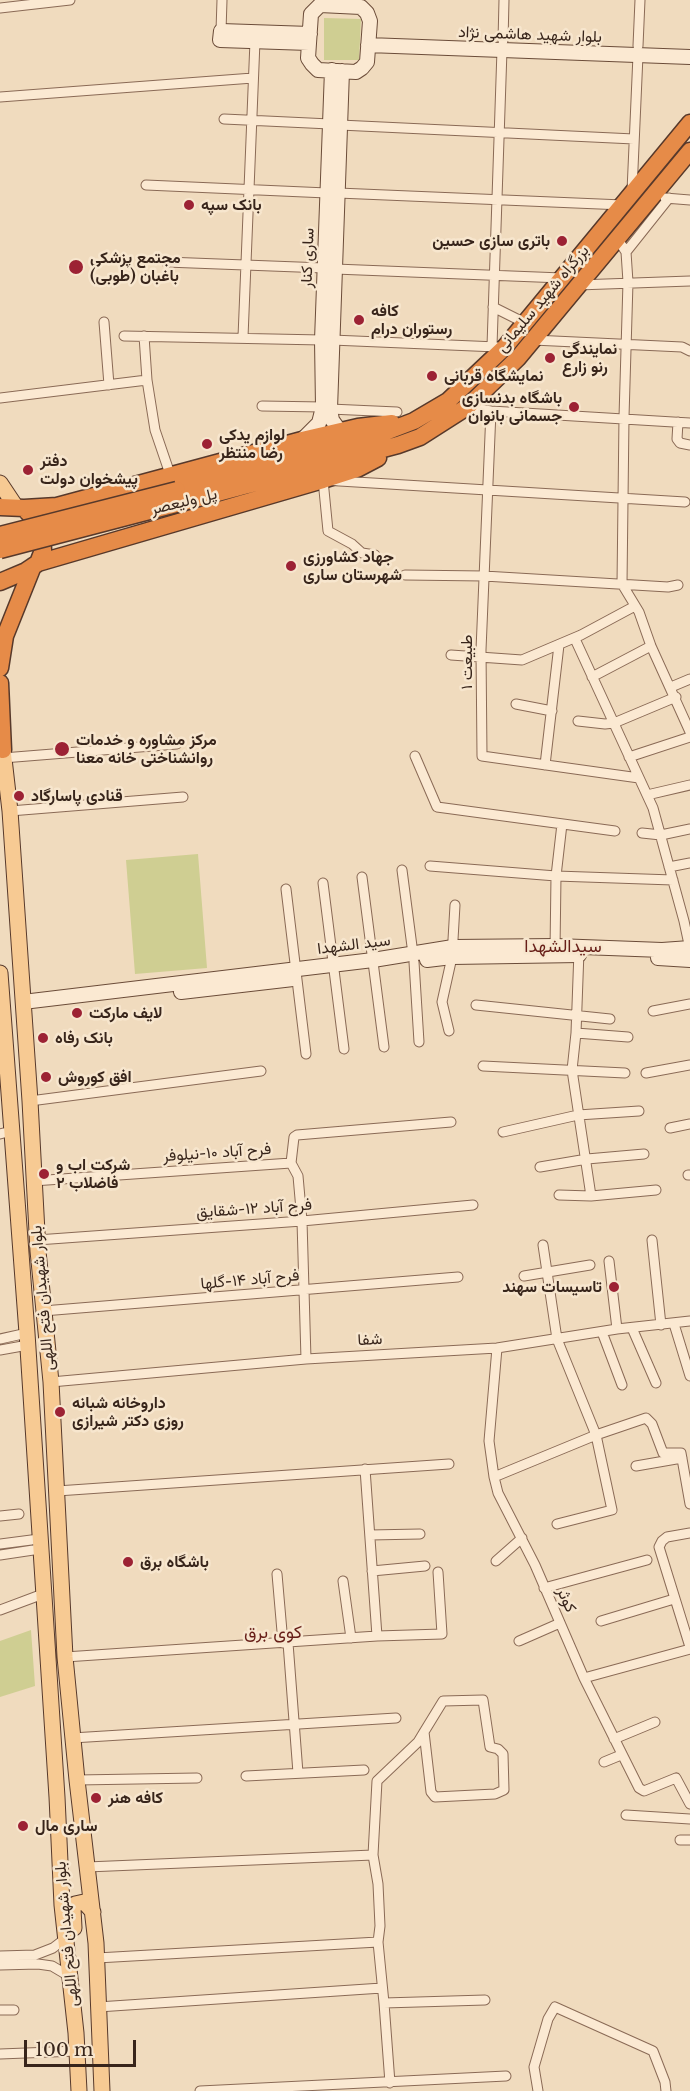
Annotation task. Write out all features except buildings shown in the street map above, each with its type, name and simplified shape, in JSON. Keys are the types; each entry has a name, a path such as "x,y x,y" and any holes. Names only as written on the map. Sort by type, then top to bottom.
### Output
{"highway":[{"name":"بزرگراه شهید سلیمانی","path":"367,446 448,400 498,347 525,323 690,123"},
{"name":"بزرگراه شهید سلیمانی","path":"367,446 398,445 420,436 467,407 518,358 579,285 621,245 660,197 690,151"},
{"path":"13,507 57,506 302,440 358,427 414,421"},
{"path":"0,582 36,564 357,469 398,445"},
{"name":"پل ولیعصر","path":"0,550 178,497 367,446"},
{"path":"99,494 91,504 88,516 92,528 100,538 112,542"},
{"name":"پل ولیعصر","path":"0,535 178,497"},
{"path":"0,668 5,636 43,550 42,535 35,520 13,507"},
{"name":"بلوار شهیدان فتح اللهی","path":"0,683 2,748"}],"main road":[{"path":"342,3 361,7 367,13 370,21 367,62 356,72 318,69 308,58 311,14 320,5 342,3"},
{"path":"220,35 310,38"},
{"name":"بلوار شهید هاشمی نژاد","path":"369,41 638,51 690,57"},
{"name":"بلوار شهید هاشمی نژاد","path":"638,51 690,48"},
{"name":"ساری کنار","path":"302,440 319,423 326,408 337,70"},
{"name":"ساری کنار","path":"326,408 340,431"},
{"path":"0,483 13,507"},
{"name":"بلوار شهیدان فتح اللهی","path":"2,748 10,811 37,1240 51,1382 65,1657 97,1958 102,2091"},
{"name":"سید الشهدا","path":"24,1007 374,964 452,952 690,948"},
{"name":"سید الشهدا","path":"579,951 690,960"},
{"name":"بلوار شهیدان فتح اللهی","path":"0,973 6,1133 28,1339 60,1874 76,2034"},
{"path":"60,1874 66,1878 77,1879 83,1870 78,1819 80,1809"},
{"path":"79,2091 76,2034 80,2000 73,1908 75,1904 84,1902 93,1912"}],"street":[{"path":"0,8 70,0"},
{"path":"220,35 222,0"},
{"path":"124,336 243,337 498,347 493,307 504,0"},
{"path":"146,185 497,200 627,199 634,139 640,0"},
{"path":"243,337 255,36"},
{"path":"0,97 253,78"},
{"path":"224,119 634,139"},
{"path":"660,197 690,200"},
{"path":"621,245 628,282 622,584 639,612 651,646 690,732"},
{"path":"166,262 562,278"},
{"path":"579,285 690,281"},
{"path":"493,307 525,323"},
{"path":"104,322 109,385"},
{"path":"144,336 147,380 155,430 170,474"},
{"path":"533,340 682,347 690,351"},
{"path":"0,398 147,380"},
{"path":"262,406 397,412"},
{"path":"467,407 491,411 624,417 690,423"},
{"name":"طبیعت ۱","path":"491,411 481,657 482,756 639,778"},
{"path":"678,422 677,439 680,443 690,445"},
{"path":"375,555 363,553 328,531 323,480 685,502"},
{"path":"405,575 484,576 668,587 678,585"},
{"path":"451,655 522,660 575,639 635,606"},
{"path":"575,639 653,808 687,921 690,948"},
{"path":"545,765 559,645"},
{"path":"592,677 651,646"},
{"path":"671,687 690,679"},
{"path":"578,721 614,723 676,697"},
{"path":"516,704 552,711"},
{"path":"629,757 690,737"},
{"path":"2,748 177,744"},
{"path":"416,756 437,807 615,831"},
{"path":"647,795 690,785"},
{"path":"10,811 183,797"},
{"path":"555,951 556,876 562,824"},
{"path":"642,833 661,835 690,829"},
{"path":"669,867 690,863"},
{"path":"430,866 556,876 673,880"},
{"path":"402,870 413,958 419,1042"},
{"path":"362,877 384,1047"},
{"path":"323,883 344,1049"},
{"path":"286,889 306,1054"},
{"path":"449,1031 442,1002 452,952 455,905"},
{"path":"579,951 576,1033 572,1070 591,1196"},
{"path":"653,1011 690,1004"},
{"path":"476,1005 610,1019"},
{"path":"576,1033 628,1038"},
{"path":"646,1073 690,1065"},
{"path":"483,1066 625,1072"},
{"path":"30,1101 261,1071"},
{"path":"502,1132 578,1115 639,1111"},
{"name":"فرح آباد ۱۰-نیلوفر","path":"33,1181 291,1163 294,1137 297,1135 451,1122"},
{"path":"670,1128 690,1124"},
{"path":"540,1167 587,1159 644,1154"},
{"path":"291,1163 298,1176 302,1221 306,1359"},
{"path":"559,1195 591,1196 656,1190"},
{"name":"فرح آباد ۱۲-شقایق","path":"37,1240 302,1221 473,1205"},
{"path":"652,1240 661,1325"},
{"path":"543,1245 557,1339 596,1435 612,1510 557,1524"},
{"path":"609,1261 617,1329"},
{"path":"524,1276 591,1265"},
{"name":"فرح آباد ۱۴-گلها","path":"43,1311 458,1277"},
{"name":"شفا","path":"51,1382 306,1359 497,1348 617,1329 690,1321"},
{"path":"674,1324 690,1376"},
{"path":"632,1328 656,1383"},
{"path":"602,1332 622,1385"},
{"path":"0,1339 28,1339"},
{"path":"0,1350 28,1339"},
{"name":"کوثر","path":"497,1348 489,1441 498,1493 522,1538 584,1678 639,1788 642,1791 675,1779 690,1804"},
{"path":"494,1477 596,1435 646,1418 652,1424 663,1453 679,1453 682,1458 687,1472 690,1504"},
{"path":"636,1466 682,1458"},
{"path":"57,1491 449,1464"},
{"path":"366,1469 377,1636"},
{"path":"0,1516 19,1514"},
{"path":"370,1535 420,1533"},
{"path":"584,1678 690,1648 659,1547 662,1540 667,1537 690,1533"},
{"path":"496,1562 522,1538"},
{"path":"0,1544 40,1544"},
{"path":"0,1555 40,1544"},
{"path":"544,1588 648,1560"},
{"path":"372,1571 425,1566"},
{"path":"65,1657 377,1636 442,1634 438,1572"},
{"path":"277,1574 298,1773"},
{"path":"343,1581 351,1638"},
{"path":"0,1610 43,1594"},
{"path":"601,1621 674,1599"},
{"path":"519,1641 560,1623"},
{"path":"390,2083 378,1942 379,1892 373,1855 377,1781 418,1742 424,1732 443,1701 483,1700 490,1747 504,1754 504,1790 495,1794 435,1797 431,1792 424,1732"},
{"path":"72,1738 396,1718"},
{"path":"614,1738 655,1722"},
{"path":"604,1762 621,1755"},
{"path":"246,1776 364,1770"},
{"path":"77,1780 197,1779"},
{"path":"626,1815 690,1819"},
{"path":"87,1867 373,1855"},
{"path":"0,1956 35,1955 53,1948 66,1938"},
{"path":"97,1958 378,1942"},
{"path":"0,1965 52,1966 69,1976"},
{"path":"98,2007 382,1988"},
{"path":"384,2003 485,2000"},
{"path":"538,2091 534,2067 548,2019 555,2007 653,2051 665,2082 666,2091"},
{"path":"0,2010 14,2010"},
{"path":"0,2054 77,2051"},
{"path":"200,2091 301,2088 506,2076"}],"shaded area":[{"path":"324,18 361,19 359,60 324,60"},
{"path":"198,854 207,968 135,974 126,860"},
{"path":"31,1630 35,1686 0,1697 0,1641"}],"place":[{"name":"بانک سپه","path":"189,205"},
{"name":"باتری سازی حسین","path":"562,241"},
{"name":"مجتمع پزشکی باغبان (طوبی)","path":"76,267"},
{"name":"کافه رستوران درام","path":"359,320"},
{"name":"نمایندگی رنو زارع","path":"550,358"},
{"name":"نمایشگاه قربانی","path":"432,376"},
{"name":"باشگاه بدنسازی جسمانی بانوان","path":"574,407"},
{"name":"لوازم یدکی رضا منتظر","path":"207,444"},
{"name":"دفتر پیشخوان دولت","path":"28,470"},
{"name":"جهاد کشاورزی شهرستان ساری","path":"291,566"},
{"name":"مرکز مشاوره و خدمات روانشناختی خانه معنا","path":"62,749"},
{"name":"قنادی پاسارگاد","path":"19,796"},
{"name":"لایف مارکت","path":"77,1013"},
{"name":"بانک رفاه","path":"43,1038"},
{"name":"افق کوروش","path":"46,1077"},
{"name":"شرکت اب و فاضلاب ۲","path":"44,1174"},
{"name":"تاسیسات سهند","path":"614,1287"},
{"name":"داروخانه شبانه روزی دکتر شیرازی","path":"60,1412"},
{"name":"باشگاه برق","path":"128,1562"},
{"name":"کافه هنر","path":"96,1798"},
{"name":"ساری مال","path":"23,1826"}],"district":[{"name":"سیدالشهدا","path":"563,947"},
{"name":"کوی برق","path":"273,1633"}]}
